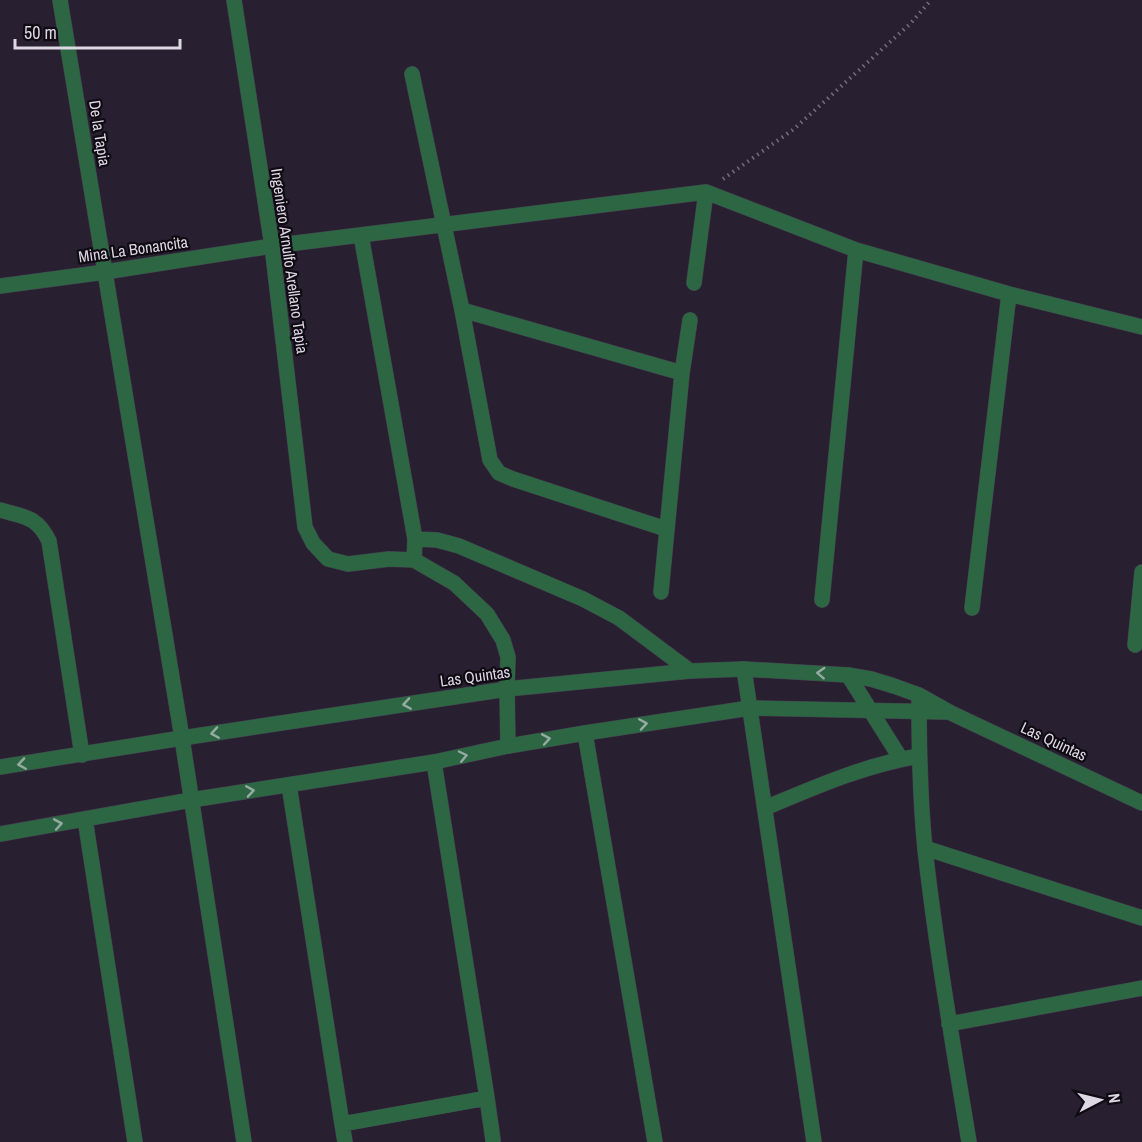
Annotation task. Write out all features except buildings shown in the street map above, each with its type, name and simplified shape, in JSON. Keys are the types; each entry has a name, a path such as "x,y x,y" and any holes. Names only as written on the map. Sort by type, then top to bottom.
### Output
{"street":[{"name":"De la Tapia","path":"60,0 105,272"},
{"name":"Ingeniero Arnulfo Arellano Tapia","path":"234,0 272,246 305,527 313,543 328,559 348,564 389,559 414,560"},
{"path":"412,74 462,310 490,460 500,473 513,479 666,529"},
{"name":"Mina La Bonancita","path":"0,286 361,234 706,192"},
{"path":"694,283 706,192 856,250 1009,294 1142,327"},
{"path":"361,234 415,539 414,560 454,583 487,614 503,640 508,657 508,746"},
{"path":"822,600 856,250"},
{"path":"105,272 182,738 244,1142"},
{"path":"972,608 1009,294"},
{"path":"462,310 682,373"},
{"path":"661,592 682,373 690,320"},
{"path":"0,510 34,520 43,529 49,541 82,755"},
{"path":"415,539 437,540 459,546 584,599 619,618 690,670"},
{"path":"1135,645 1142,572"},
{"path":"744,669 814,1142"},
{"name":"Las Quintas","path":"0,768 507,689 690,670 744,669 848,675 894,686 919,695 1142,803"},
{"path":"848,675 901,759"},
{"path":"919,695 918,756 925,848 949,1024 969,1142"},
{"name":"Las Quintas","path":"0,834 191,800 434,762 585,733 750,708 951,712"},
{"path":"585,733 655,1142"},
{"path":"765,807 831,780 918,756"},
{"path":"434,762 493,1140"},
{"path":"289,785 345,1142"},
{"path":"85,819 135,1142"},
{"path":"925,848 1142,918"},
{"path":"949,1024 1142,988"},
{"path":"342,1124 487,1098"}],"path":[{"path":"706,192 794,129 911,23 931,0"}]}
